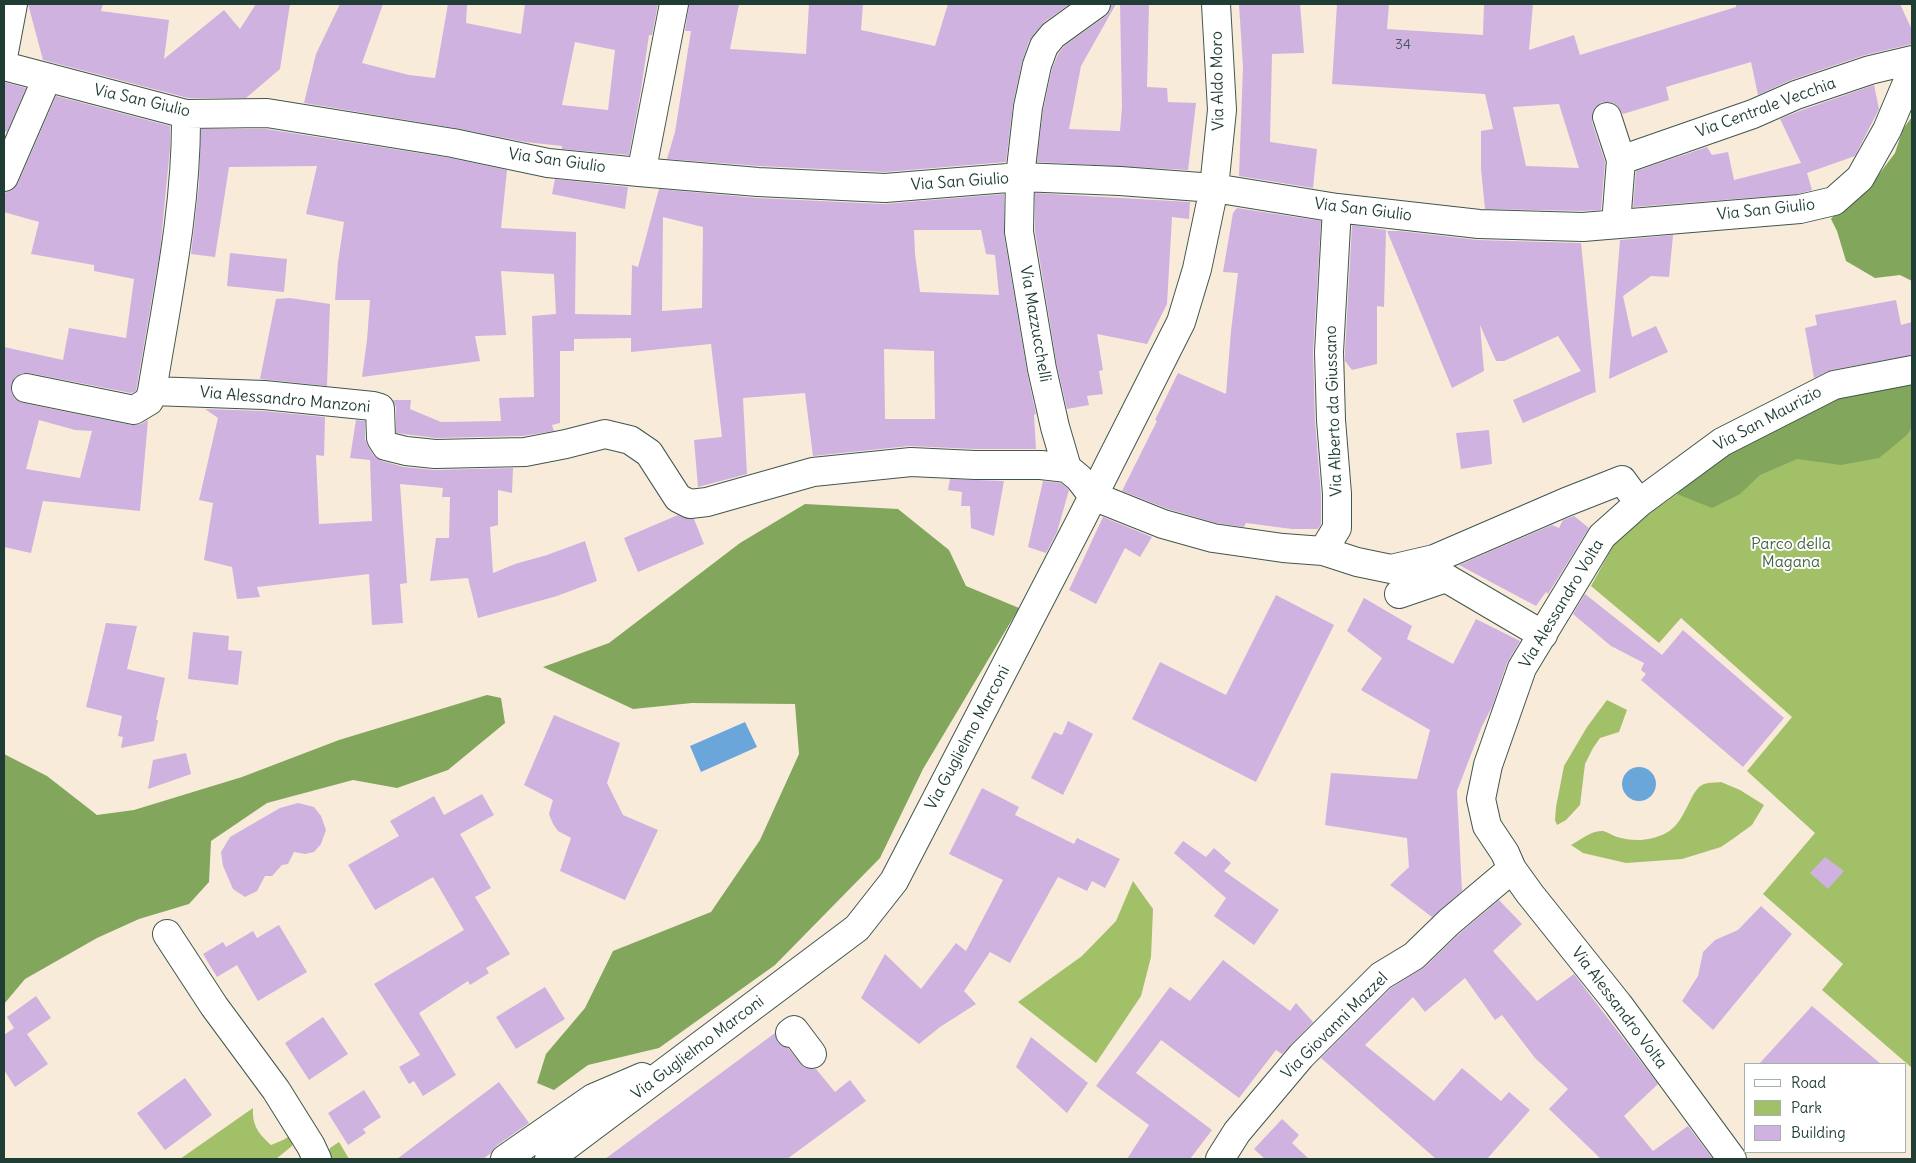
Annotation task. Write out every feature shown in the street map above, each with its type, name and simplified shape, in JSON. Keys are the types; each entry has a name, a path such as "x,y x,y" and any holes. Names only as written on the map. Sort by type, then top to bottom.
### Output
{"street":[{"path":"4,52 13,4"},
{"path":"639,172 644,156 674,4"},
{"name":"Via Mazzucchelli","path":"1067,468 1042,369 1019,232 1020,178 1028,107 1037,65 1044,46 1053,35 1096,4"},
{"name":"Via Aldo Moro","path":"1214,188 1222,110 1216,4"},
{"name":"Via Centrale Vecchia","path":"1620,160 1753,114 1805,92 1870,70 1912,60"},
{"name":"Via San Giulio","path":"4,66 186,114 267,113 454,144 548,163 758,182 886,188 1020,178 1120,181 1214,188 1338,208 1480,224 1583,228 1800,209 1834,201 1860,178 1887,130 1912,70"},
{"path":"4,177 48,78"},
{"path":"26,388 134,410 149,401 174,254 186,158 186,114"},
{"path":"1607,117 1620,160 1616,224"},
{"name":"Via Guglielmo Marconi","path":"549,1159 858,928 894,881 1181,322 1197,269 1214,188"},
{"name":"Via Alberto da Giussano","path":"1324,552 1337,528 1337,494 1331,420 1329,352 1338,208"},
{"name":"Via San Maurizio","path":"1639,503 1722,442 1834,385 1912,370"},
{"name":"Via Alessandro Manzoni","path":"152,391 264,395 380,408 381,438 386,446 406,451 435,454 525,452 604,434 630,440 649,453 678,498 690,504 707,502 813,472 911,462 975,465 1012,464 1067,468"},
{"path":"1067,468 1079,478 1093,496 1163,524 1213,538 1324,552 1356,562 1391,569 1434,559 1622,480 1639,503"},
{"name":"Via Alessandro Volta","path":"1639,503 1602,536 1522,668 1488,765 1481,799 1487,826 1530,894 1618,1004 1732,1159"},
{"path":"1399,594 1446,578 1543,635"},
{"name":"Via Giovanni Mazzel","path":"1220,1159 1237,1132 1301,1056 1381,976 1414,956 1449,922 1512,868"},
{"path":"167,934 214,1006 276,1090 317,1159"},
{"path":"790,1033 794,1030 812,1054"},
{"path":"504,1159 593,1098 687,1057"}],"green space":[{"path":"1912,117 1912,281 1900,275 1875,278 1846,261 1837,231 1831,219 1846,201 1877,177 1895,153 1903,129"},
{"name":"Parco della Magana","path":"1912,376 1912,1068 1822,990 1843,964 1763,894 1815,833 1747,771 1792,717 1681,618 1659,643 1591,586 1619,535 1677,494 1726,446"},
{"path":"1912,376 1912,427 1907,435 1879,458 1841,465 1797,459 1760,475 1740,494 1712,508 1677,494 1726,446 1836,389"},
{"path":"805,504 898,509 949,550 966,586 1019,608 923,769 880,858 775,965 659,1048 588,1065 554,1090 537,1083 546,1054 585,1008 613,951 711,912 760,840 799,754 795,704 692,703 633,709 543,667 609,643 740,543"},
{"path":"487,695 501,698 505,723 448,770 397,788 353,780 267,803 211,841 209,882 189,904 139,919 97,938 25,979 4,1004 4,754 47,776 97,815 134,810 242,777 339,740"},
{"path":"1607,700 1627,710 1619,732 1600,738 1593,748 1585,764 1580,805 1566,820 1557,825 1555,820 1556,807 1564,766 1587,727"},
{"path":"1721,782 1740,790 1764,805 1752,825 1721,847 1682,859 1626,863 1583,853 1571,845 1599,831 1630,840 1642,840 1660,836 1673,828 1678,822 1694,794 1702,785"},
{"path":"1133,881 1153,909 1151,957 1141,996 1096,1063 1018,1002 1082,956 1116,921"},
{"path":"253,1108 255,1125 271,1145 293,1134 292,1146 276,1159 180,1159"},
{"path":"339,1142 349,1159 327,1159 330,1148"}],"water":[{"path":"745,722 757,747 701,772 690,746"},
{"path":"1639,767 1651,772 1656,784 1651,796 1639,801 1627,796 1622,784 1627,772"}],"building":[{"path":"28,4 103,4 101,11 169,20 164,59 224,10 240,29 256,4 290,4 280,69 246,98 188,98 43,60"},
{"path":"340,4 383,4 362,63 409,75 435,78 448,4 467,4 466,23 521,34 525,4 658,4 652,35 649,35 629,155 562,149 562,146 525,142 455,128 304,103 316,54","holes":["575,42 615,50 608,110 562,105"]},
{"path":"689,4 739,4 730,49 806,54 809,4 863,4 861,30 935,46 948,4 1070,4 1044,22 1029,41 1022,62 1013,104 1006,162 885,172 759,166 667,159 675,132 691,31 685,31"},
{"path":"1111,4 1116,4 1081,66 1069,129 1120,131 1122,107 1120,4 1149,4 1147,87 1167,88 1168,102 1196,103 1188,170 1037,162 1043,110 1052,69 1058,54 1064,46 1106,16 1110,11"},
{"path":"1239,4 1300,4 1304,53 1272,54 1270,142 1317,149 1313,188 1239,176 1243,67"},
{"path":"1337,4 1389,4 1387,29 1483,35 1484,4 1533,4 1529,50 1574,35 1580,55 1736,7 1736,4 1900,4 1912,30 1912,44 1865,55 1791,80 1758,95 1751,62 1666,87 1669,100 1623,114 1617,105 1610,102 1602,102 1595,107 1592,114 1592,122 1605,162 1601,210 1485,209 1481,169 1481,131 1493,129 1485,94 1332,84","holes":["1559,104 1579,168 1526,166 1513,107"]},
{"path":"4,82 26,88 7,132 4,131"},
{"path":"1874,85 1879,109 1855,156 1807,173 1812,190 1798,194 1633,207 1636,171 1707,147 1712,155 1728,152 1734,180 1801,163 1780,119"},
{"path":"56,96 170,126 170,148 160,251 136,391 131,393 29,373 22,373 15,377 11,385 11,392 15,399 23,403 131,425 141,424 148,420 140,511 43,501 31,553 4,547 4,347 63,360 69,328 126,338 134,279 94,271 94,265 31,254 39,222 4,212 4,193 13,190 18,183","holes":["39,420 75,430 92,431 80,478 26,469"]},
{"path":"201,129 266,129 450,158 507,170 501,228 576,232 575,314 631,315 632,265 638,267 659,189 757,198 884,204 1004,194 1004,235 1036,414 1034,415 1036,449 909,446 813,456 805,393 743,398 747,474 698,487 694,440 722,437 711,344 631,352 631,338 574,339 574,351 560,351 560,423 552,425 554,431 523,436 436,438 396,433 396,407 393,400 411,400 410,409 441,422 501,421 499,398 534,397 532,316 556,314 554,274 501,271 506,335 475,336 480,361 362,377 370,300 335,300 344,222 306,214 317,166 229,167 215,257 191,254 199,185","holes":["663,217 703,227 702,308 662,311","914,230 981,230 986,254 995,255 999,295 920,292","884,349 934,351 935,419 885,419"]},
{"path":"555,179 628,187 625,209 552,194"},
{"path":"1035,193 1190,202 1189,219 1172,217 1167,304 1147,344 1097,334 1103,370 1099,371 1103,394 1087,396 1089,405 1067,409 1057,366 1035,231"},
{"path":"1237,208 1321,221 1313,352 1315,421 1321,495 1321,524 1318,529 1292,529 1246,523 1244,527 1216,523 1168,509 1122,491 1157,421 1155,420 1178,373 1226,394 1238,273 1223,272 1233,213"},
{"path":"1352,225 1386,230 1384,307 1377,306 1377,364 1352,370 1345,361 1345,352"},
{"path":"1387,231 1478,240 1581,243 1596,394 1595,392 1523,423 1513,400 1581,371 1558,336 1504,361 1496,361 1480,325 1484,371 1452,388"},
{"path":"1673,235 1669,277 1651,276 1623,296 1632,337 1656,326 1668,352 1609,379 1620,240"},
{"path":"230,253 287,259 284,292 227,286"},
{"path":"290,298 330,304 327,386 260,379 276,299"},
{"path":"1896,300 1901,325 1912,322 1912,355 1831,370 1814,378 1805,328 1817,325 1815,315"},
{"path":"205,409 263,411 325,417 324,456 316,455 319,524 372,521 370,460 350,458 356,420 365,421 365,439 373,455 382,461 404,467 434,470 513,468 512,493 498,490 498,525 490,527 493,573 585,541 597,581 557,596 478,618 468,578 430,581 436,538 449,538 450,497 442,497 443,488 400,484 407,583 400,584 403,623 372,625 369,574 257,587 260,597 237,599 232,567 204,560 213,503 199,500 218,418"},
{"path":"1489,430 1492,464 1461,469 1456,433"},
{"path":"950,479 1004,481 994,536 971,528 970,506 961,506 962,492 948,490"},
{"path":"1043,481 1061,483 1069,490 1057,532 1046,553 1028,547"},
{"path":"678,515 694,519 704,544 638,572 624,538"},
{"path":"1574,516 1589,528 1548,594 1546,592 1536,606 1459,565 1552,525 1559,528 1563,520"},
{"path":"1103,517 1152,537 1140,557 1125,548 1096,604 1069,590"},
{"path":"1585,594 1662,655 1683,630 1784,718 1743,767 1641,680 1646,674 1641,670 1644,663 1611,646 1573,614"},
{"path":"1276,595 1334,625 1256,782 1132,719 1160,662 1226,695"},
{"path":"1364,598 1412,626 1407,639 1453,664 1476,619 1520,641 1507,663 1492,707 1482,726 1457,791 1462,891 1432,917 1390,885 1409,867 1407,838 1325,825 1331,773 1417,779 1430,730 1361,690 1382,658 1347,631"},
{"path":"106,623 137,626 127,669 165,678 156,720 158,720 154,741 121,748 123,737 118,736 122,716 86,707"},
{"path":"193,632 229,636 228,650 242,651 238,685 188,679"},
{"path":"554,715 620,743 607,783 623,815 658,830 625,900 560,871 571,838 558,831 553,824 549,814 553,800 524,785"},
{"path":"1068,721 1093,734 1063,795 1031,778 1054,732 1062,735"},
{"path":"186,753 191,774 148,789 153,760"},
{"path":"982,788 1019,807 1015,815 1074,844 1077,838 1120,859 1105,888 1092,881 1087,891 1058,877 1010,963 990,952 964,991 976,1004 940,1027 919,1044 861,998 885,954 921,989 956,943 966,951 1003,880 949,854"},
{"path":"482,794 494,815 460,834 491,888 475,897 510,954 486,968 489,973 470,985 468,981 419,1013 456,1075 423,1096 414,1081 409,1084 399,1067 420,1055 374,984 464,930 433,877 375,910 348,865 399,836 390,821 434,796 444,815"},
{"path":"298,803 314,807 321,816 326,830 321,844 314,852 305,854 294,852 288,864 282,865 272,876 265,876 257,891 245,897 233,889 223,866 221,852 230,837 280,808"},
{"path":"1183,841 1206,857 1214,848 1231,863 1224,871 1279,910 1254,945 1214,916 1226,898 1174,853"},
{"path":"1825,857 1844,871 1828,889 1810,873"},
{"path":"1499,900 1522,924 1493,951 1537,1001 1574,974 1658,1084 1624,1116 1653,1151 1688,1126 1713,1159 1601,1159 1549,1109 1568,1089 1535,1058 1502,1015 1495,1020 1465,978 1425,1012 1413,997 1365,1045 1434,1101 1462,1068 1501,1101 1509,1092 1530,1110 1487,1159 1436,1159 1321,1058 1391,988 1425,967 1459,934"},
{"path":"1761,906 1792,934 1713,1030 1682,1001 1698,976 1703,952 1715,940 1738,930"},
{"path":"279,925 307,972 258,1001 237,965 217,977 203,954 223,942 226,947 253,931 257,938"},
{"path":"1223,960 1290,1011 1296,1003 1313,1022 1282,1054 1276,1050 1239,1098 1161,1040 1136,1073 1212,1130 1190,1159 1127,1159 1149,1125 1096,1086 1170,987 1190,1001"},
{"path":"545,987 565,1019 516,1049 496,1017"},
{"path":"36,996 51,1018 27,1034 48,1064 15,1087 4,1070 4,1035 14,1028 7,1017"},
{"path":"1812,1006 1880,1063 1760,1063"},
{"path":"323,1017 348,1054 309,1080 285,1043"},
{"path":"775,1033 778,1043 788,1048 805,1068 816,1069 835,1092 850,1080 866,1101 787,1159 605,1159"},
{"path":"1031,1037 1088,1083 1067,1113 1016,1067"},
{"path":"185,1078 212,1115 165,1150 137,1113"},
{"path":"499,1082 529,1123 496,1146 491,1153 483,1159 397,1159"},
{"path":"364,1090 381,1117 363,1129 366,1133 348,1145 328,1113"},
{"path":"1282,1119 1299,1135 1292,1143 1309,1159 1265,1159 1254,1149"}]}
